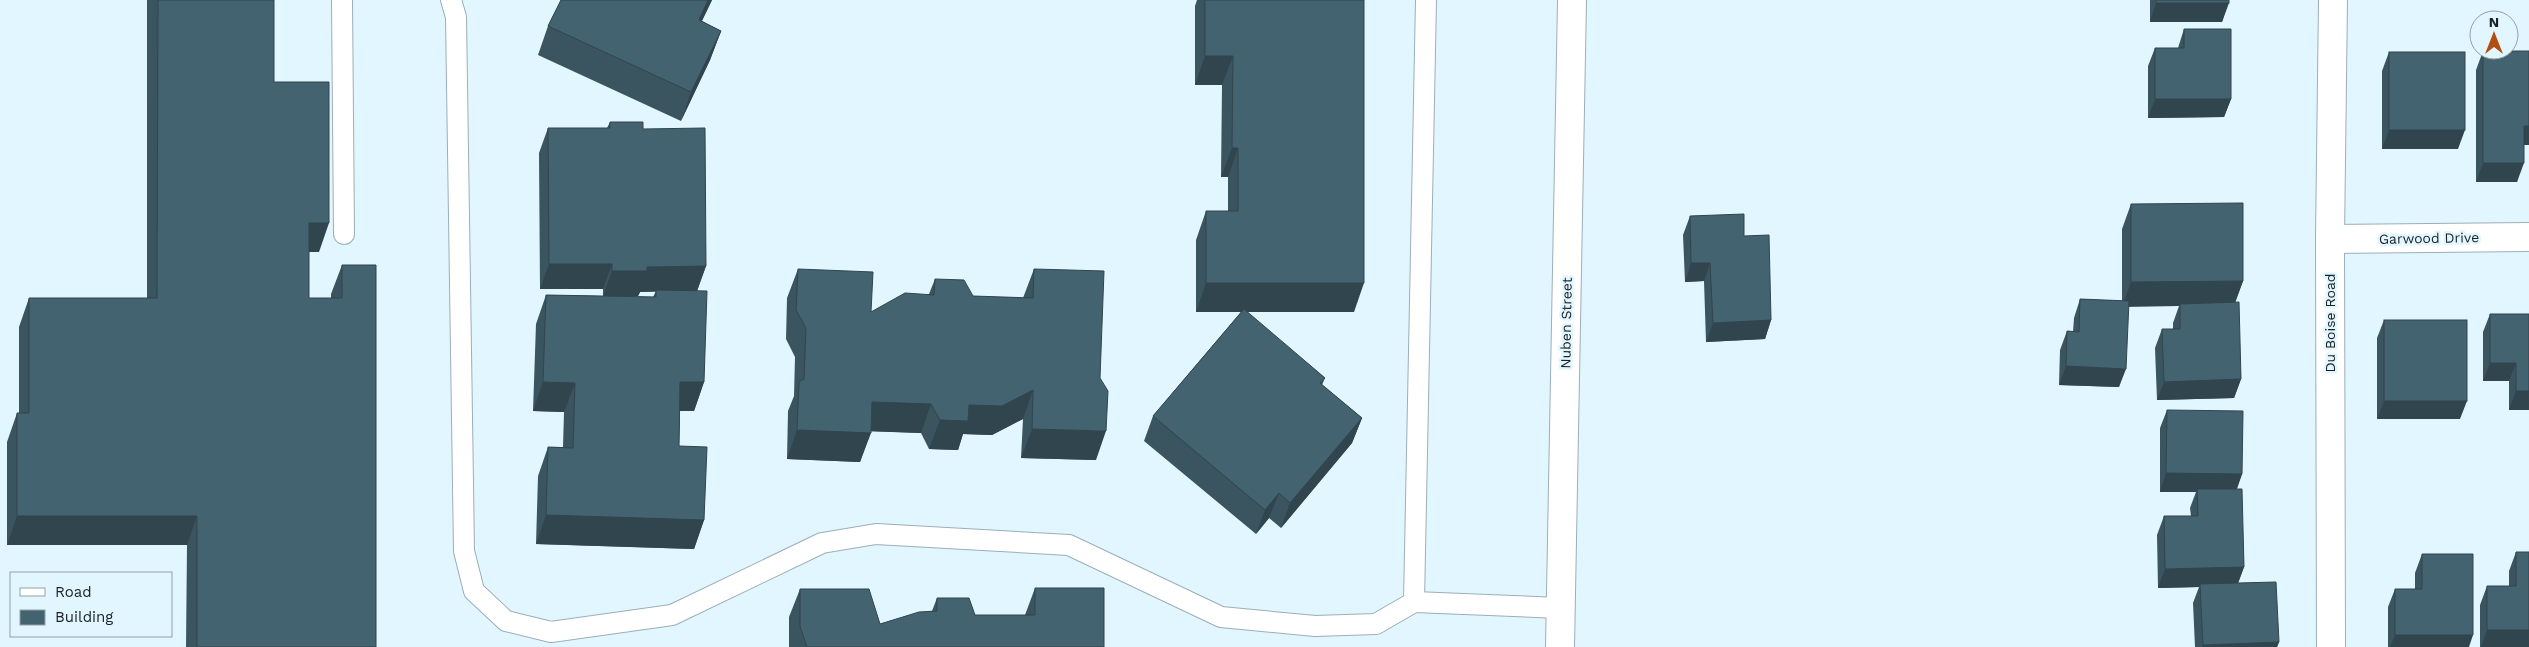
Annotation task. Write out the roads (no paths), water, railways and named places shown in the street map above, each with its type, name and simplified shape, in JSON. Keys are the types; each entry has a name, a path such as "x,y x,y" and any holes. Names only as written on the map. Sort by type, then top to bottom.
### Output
{"street":[{"name":"Nuben Street","path":"1560,647 1572,0"},
{"name":"Du Boise Road","path":"2331,647 2330,239 2333,0"},
{"name":"Garwood Drive","path":"2330,239 2529,237"}],"lane":[{"path":"342,0 344,234"},
{"path":"451,0 456,17 464,551 474,591 506,621 551,632 672,615 822,543 876,534 1069,545 1221,618 1314,626 1376,624 1414,602 1561,608"},
{"path":"1414,602 1426,0"}]}
